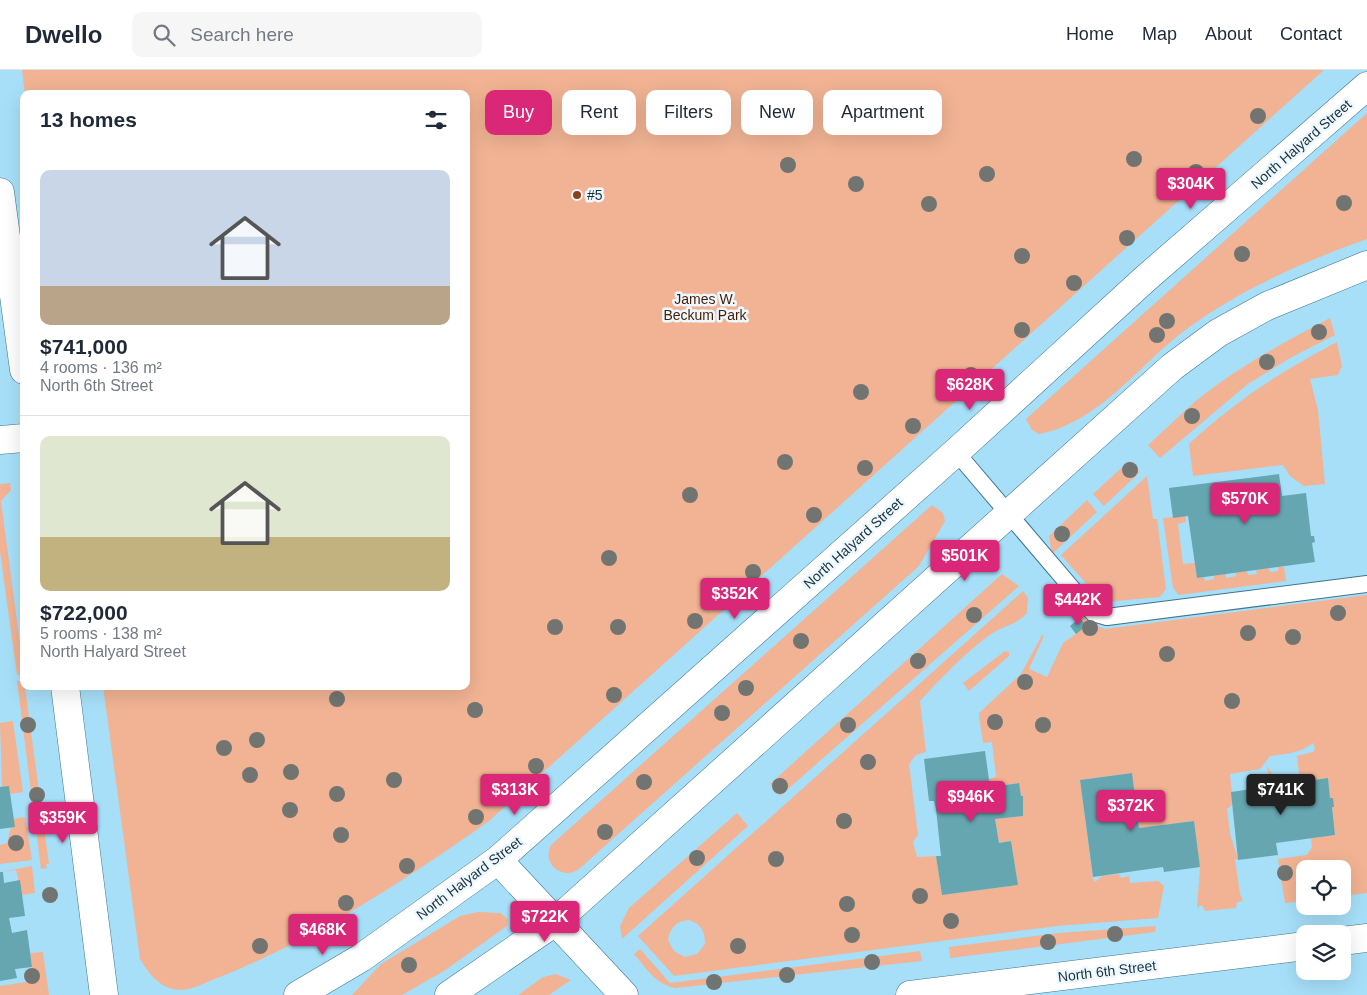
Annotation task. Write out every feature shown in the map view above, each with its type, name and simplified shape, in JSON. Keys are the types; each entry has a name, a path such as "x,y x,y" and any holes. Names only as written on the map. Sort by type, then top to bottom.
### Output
{"main road":[{"name":"North Halyard Street","path":"298,995 362,958 498,860 956,452 1145,279 1367,86"},
{"path":"0,192 20,340"},
{"path":"449,995 554,922 1172,368 1218,333 1267,306 1367,265"},
{"path":"0,440 20,438"},
{"path":"66,690 104,995"},
{"path":"498,860 624,995"},
{"path":"1351,940 1367,938"},
{"name":"North 6th Street","path":"910,995 1296,947"}],"lane":[{"path":"956,452 1093,613 1107,617 1367,584"}],"green space":[{"name":"James W. Beckum Park","path":"22,70 1324,70 489,821 359,907 291,945 256,962 197,986 185,990 173,989 162,985 140,959 104,690 470,690 470,90 24,90"},
{"path":"1367,113 1367,239 1274,277 1230,300 1170,342 1118,390 1082,417 1061,427 1039,434 1032,430 1026,419"},
{"path":"1330,318 1335,335 1290,358 1248,384 1160,458 1148,445 1188,408 1217,385 1264,354"},
{"path":"1337,342 1342,366 1338,375 1310,379 1318,410 1325,484 1304,486 1290,476 1283,465 1193,476 1189,444 1241,401 1297,364"},
{"path":"1129,461 1140,472 1104,506 1093,494"},
{"path":"1147,476 1153,519 1157,519 1166,589 1160,597 1105,602 1099,598 1061,555"},
{"path":"10,483 11,490 1,501 20,644 20,675 17,675 0,552 0,484"},
{"path":"1087,500 1097,512 1052,554 1049,536"},
{"path":"932,505 943,513 945,521 919,566 579,869 566,873 555,869 549,858 551,845"},
{"path":"1185,516 1186,522 1178,524 1183,564 1195,563 1197,578 1204,577 1205,581 1214,579 1214,575 1226,574 1226,578 1236,576 1235,572 1247,571 1248,575 1257,574 1256,570 1269,568 1270,572 1278,571 1278,567 1284,567 1286,581 1179,595 1173,588 1163,518"},
{"path":"1002,574 1019,586 780,796 770,784"},
{"path":"1023,591 1028,598 1027,613 1019,620 995,631 981,641 920,701 926,752 916,755 909,764 918,835 913,842 917,857 936,856 942,895 1018,885 1011,841 999,843 995,819 1023,816 1023,796 1021,796 1018,783 990,787 988,779 996,777 992,742 983,743 979,713 1021,674 1042,635 1044,636 1029,669 1047,677 1063,643 1076,634 1080,618 1083,616 1091,624 1105,629 1367,595 1367,893 1351,895 1351,860 1296,860 1296,902 1285,903 1278,859 1307,855 1312,847 1311,838 1335,835 1332,807 1334,807 1330,798 1328,778 1270,786 1267,766 1276,780 1296,777 1299,774 1297,756 1313,752 1315,749 1313,743 1298,751 1270,756 1260,769 1230,774 1233,804 1227,809 1230,834 1238,859 1235,859 1240,894 1243,901 1237,902 1236,908 1205,911 1202,905 1197,908 1200,867 1194,821 1139,828 1131,773 1080,780 1093,879 1095,882 1102,876 1119,874 1121,878 1129,876 1130,883 1158,881 1164,886 1158,918 1057,926 674,976 638,936","holes":["689,920 702,929 705,944 697,954 685,957 674,951 668,940 672,929 684,921"]},
{"path":"1005,651 1009,652 1009,656 969,691 963,683"},
{"path":"17,681 20,681 20,690 25,690 49,864 46,864 47,868 41,869"},
{"path":"13,721 23,792 10,794 9,786 2,787 0,723"},
{"path":"737,813 748,826 622,939 620,926 629,908"},
{"path":"25,817 32,860 0,864 0,845 7,843 13,819"},
{"path":"32,866 35,893 22,895 16,870 0,872"},
{"path":"478,912 500,913 508,919 507,926 444,971 402,995 352,995 381,964 460,916"},
{"path":"1156,926 1155,932 950,958 949,947 1058,933"},
{"path":"640,949 670,983 920,951 922,961 676,988 657,980 647,970 634,954"},
{"path":"43,952 49,995 0,995 0,986 26,982 32,967 30,953"},
{"path":"556,974 571,980 549,995 518,995 543,977"}],"building":[{"path":"1279,474 1282,496 1306,493 1311,536 1314,536 1315,542 1312,543 1315,562 1197,578 1188,516 1173,518 1169,488"},
{"path":"1080,618 1086,626 1076,634 1070,626"},
{"path":"985,751 990,787 1019,783 1021,796 1023,796 1023,816 995,819 999,843 1011,841 1018,885 942,895 936,856 941,856 936,809 934,801 929,801 924,759"},
{"path":"1132,773 1139,828 1194,821 1200,867 1164,872 1163,867 1093,877 1080,780"},
{"path":"1328,778 1330,798 1333,798 1335,835 1276,843 1278,855 1238,860 1231,792"},
{"path":"9,786 15,827 0,829 0,787"},
{"path":"0,872 3,872 4,883 20,880 25,916 9,918 12,933 27,930 32,967 15,969 17,978 0,981"}],"place":[{"name":"#5","path":"577,195"}]}
